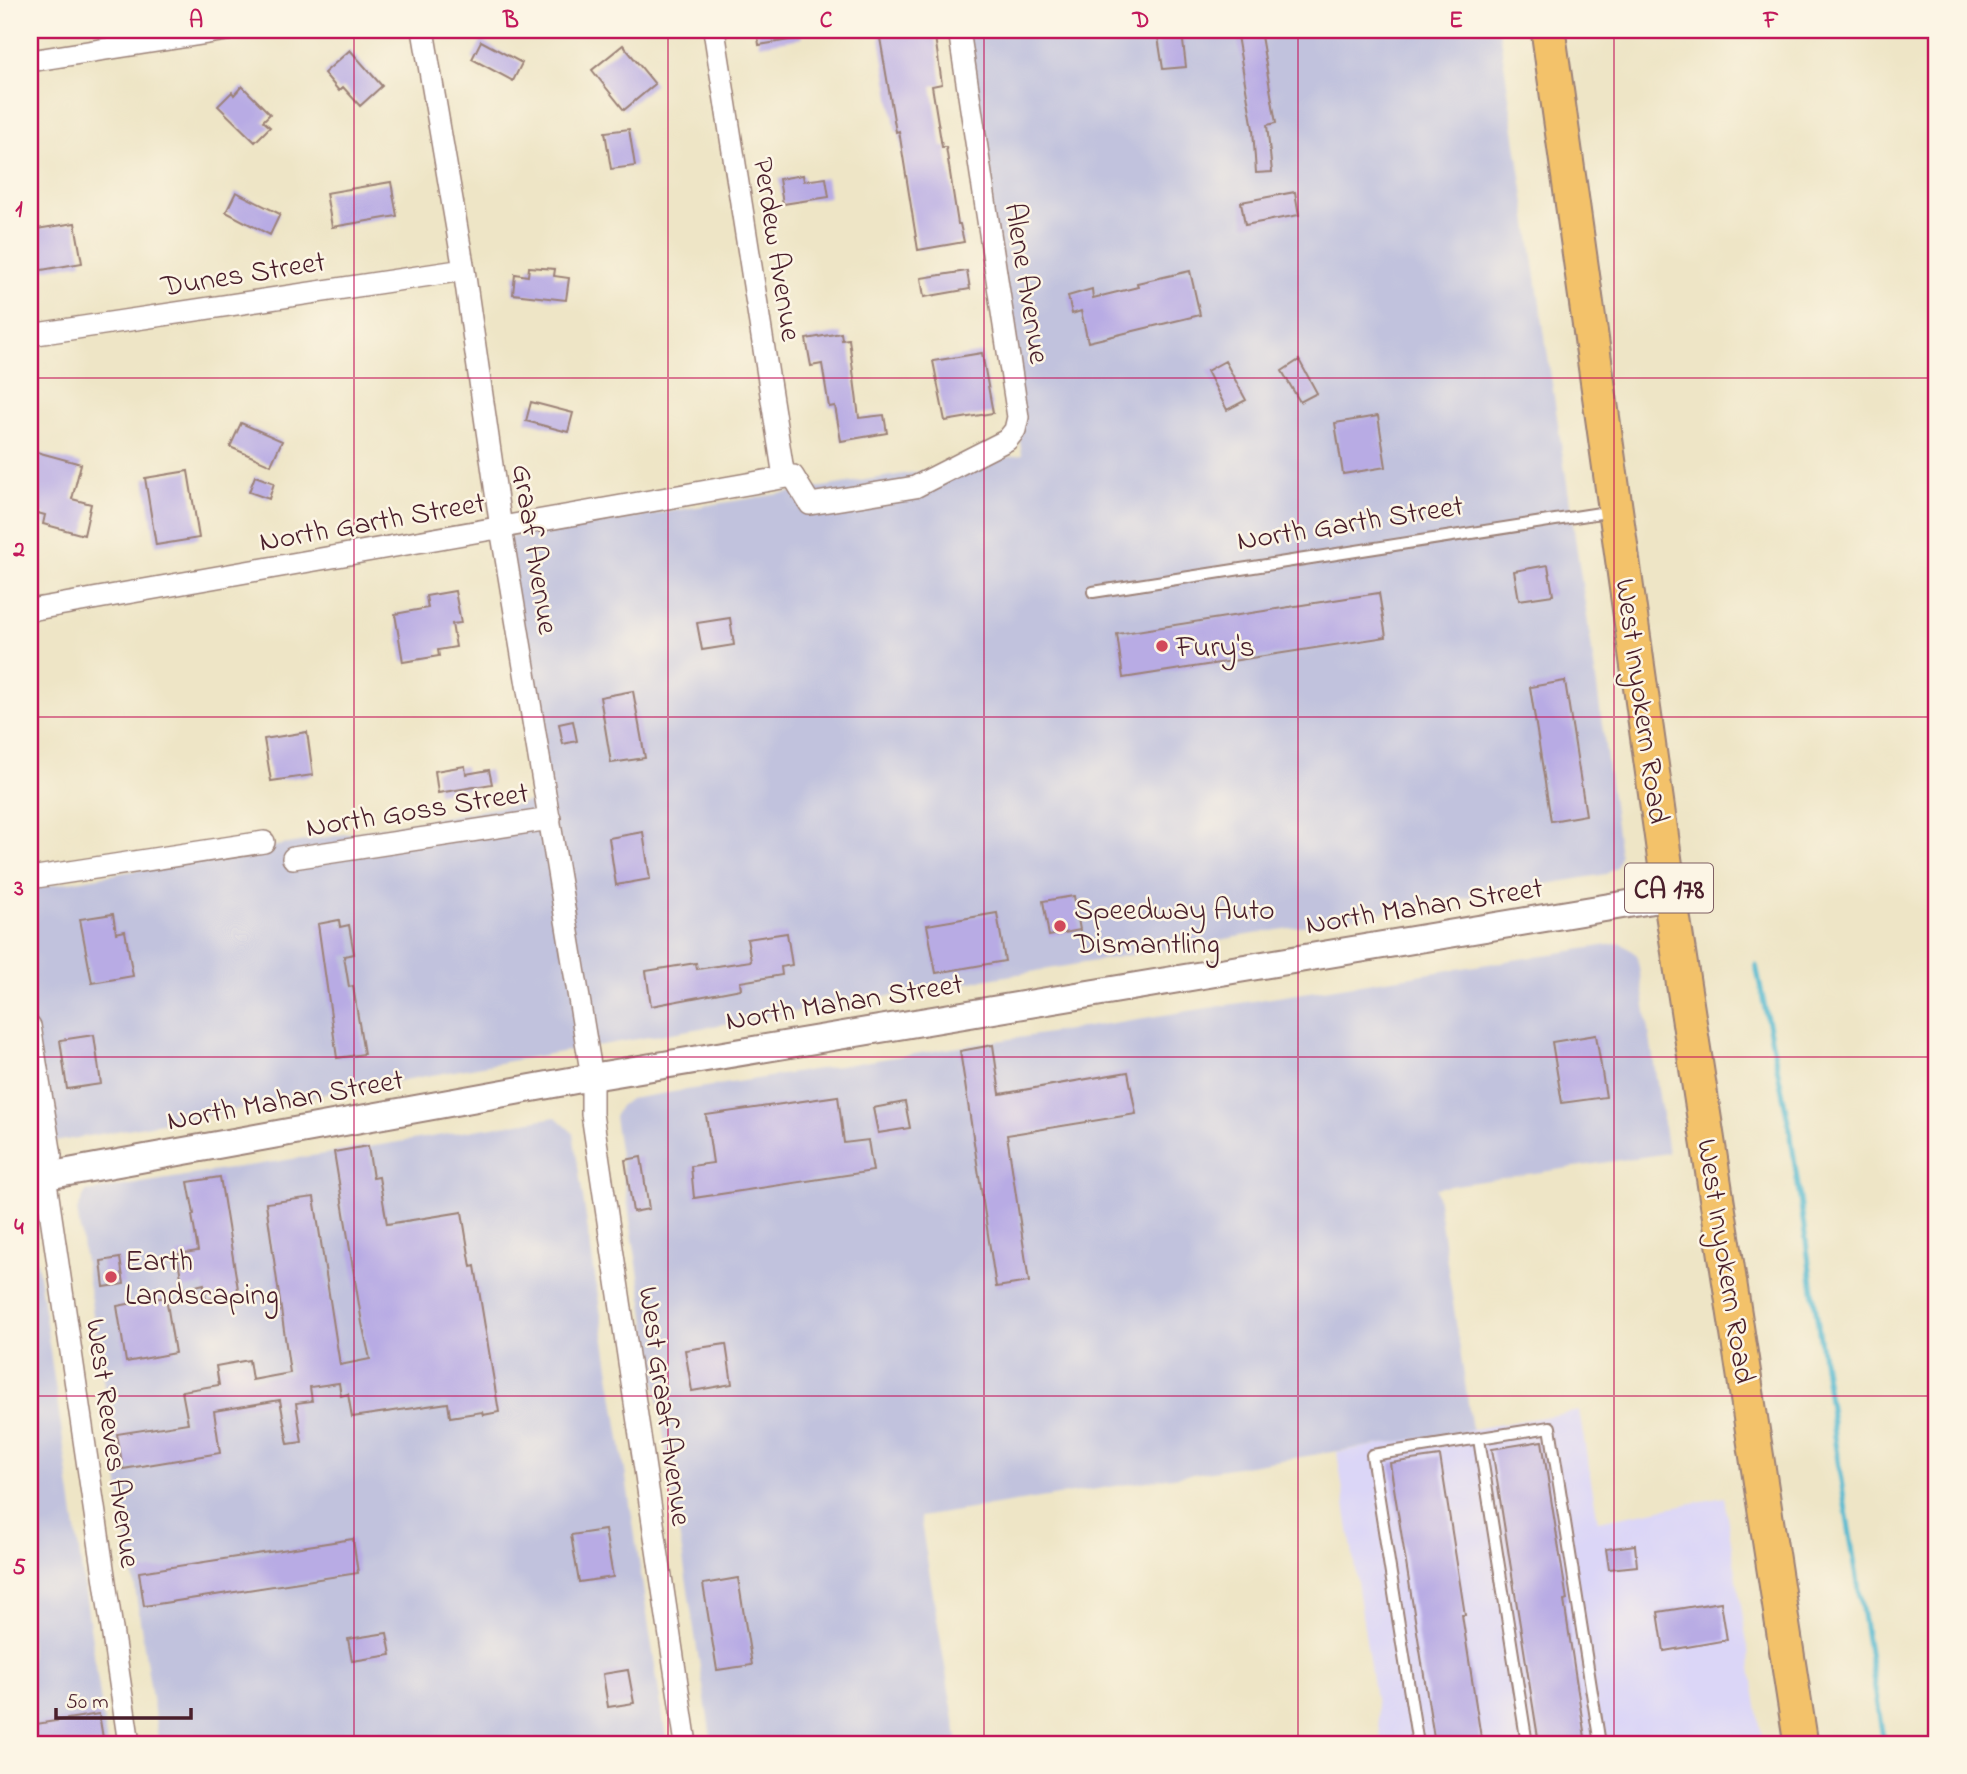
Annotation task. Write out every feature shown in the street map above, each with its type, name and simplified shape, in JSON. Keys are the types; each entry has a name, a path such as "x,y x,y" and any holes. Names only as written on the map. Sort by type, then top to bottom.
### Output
{"main road":[{"name":"West Inyokern Road","path":"1548,30 1670,897 1801,1744"}],"street":[{"path":"30,61 227,30"},
{"name":"Graaf Avenue","path":"422,30 464,270 501,528 592,1077"},
{"name":"Perdew Avenue","path":"714,30 783,477"},
{"name":"Alene Avenue","path":"783,477 793,476 810,504 915,487 1007,440 1015,430 1018,417 959,30"},
{"name":"Dunes Street","path":"30,335 464,270"},
{"name":"North Garth Street","path":"30,610 783,477"},
{"name":"North Goss Street","path":"293,858 550,819"},
{"name":"North Goss Street","path":"30,878 264,842"},
{"name":"North Mahan Street","path":"37,1177 592,1077 1670,897"},
{"name":"West Reeves Avenue","path":"30,1026 51,1156 37,1177 129,1744"},
{"name":"West Graaf Avenue","path":"592,1077 592,1114 686,1744"}],"lane":[{"name":"North Garth Street","path":"1093,592 1616,510"},
{"path":"1418,1744 1372,1455 1550,1427 1600,1744"},
{"path":"1479,1439 1527,1744"}],"shaded area":[{"path":"957,30 1499,30 1591,644 1620,855 1616,868 1606,874 584,1048 49,1143 30,1014 30,889 540,800 497,539 1022,455"},
{"path":"1621,943 1637,955 1668,1153 1436,1188 1472,1430 920,1517 958,1744 712,1744 614,1117 620,1106 629,1099"},
{"path":"556,1117 573,1133 667,1744 159,1744 77,1210 86,1192"},
{"path":"31,1220 107,1744 30,1744"},
{"path":"1579,1411 1598,1521 1724,1497 1763,1744 1382,1744 1337,1452"}],"building":[{"path":"757,30 801,30 802,38 759,45"},
{"path":"934,30 942,84 932,86 942,147 946,147 958,224 964,242 918,250 899,131 896,132 879,32"},
{"path":"1236,30 1260,30 1276,123 1267,125 1272,172 1256,173 1253,129"},
{"path":"1182,33 1186,67 1163,69 1158,37"},
{"path":"481,41 522,63 513,81 472,59"},
{"path":"623,45 655,84 624,110 592,70"},
{"path":"350,50 382,86 360,106 343,87 339,91 324,73"},
{"path":"242,86 270,114 263,121 270,127 255,142 218,106"},
{"path":"629,129 635,166 611,169 605,132"},
{"path":"803,175 804,181 826,178 829,197 783,204 779,179"},
{"path":"391,182 397,216 332,227 326,193"},
{"path":"236,192 280,214 270,235 226,212"},
{"path":"1295,192 1299,215 1245,225 1241,202"},
{"path":"75,223 82,263 30,272 30,230"},
{"path":"529,267 555,269 554,276 569,278 566,300 513,294 515,274 528,276"},
{"path":"967,271 970,289 924,297 921,278"},
{"path":"1190,271 1200,315 1088,342 1081,311 1072,314 1068,296 1092,289 1093,298 1138,287 1137,283"},
{"path":"841,333 842,340 849,339 859,418 884,415 887,433 841,441 835,406 829,407 822,364 811,366 806,339"},
{"path":"982,353 993,413 945,421 933,361"},
{"path":"1299,360 1317,393 1300,402 1282,371"},
{"path":"1225,361 1246,400 1227,410 1207,371"},
{"path":"531,402 573,413 568,432 526,421"},
{"path":"1378,416 1386,467 1343,474 1335,423"},
{"path":"241,423 282,441 271,465 230,447"},
{"path":"33,451 81,464 72,499 91,504 84,535 43,524 45,515 30,511 30,464"},
{"path":"188,471 199,538 156,545 145,478"},
{"path":"255,476 274,483 269,499 249,492"},
{"path":"1548,565 1553,595 1519,600 1514,571"},
{"path":"455,591 461,623 452,624 456,647 438,650 439,656 403,662 395,614 428,608 426,596"},
{"path":"1379,593 1386,637 1123,678 1117,634"},
{"path":"730,618 734,645 702,650 697,623"},
{"path":"1565,681 1586,815 1551,821 1530,687"},
{"path":"633,691 645,758 611,763 600,697"},
{"path":"573,721 577,741 563,744 559,724"},
{"path":"307,732 313,775 271,781 264,739"},
{"path":"465,766 466,774 489,770 492,784 438,793 435,771"},
{"path":"643,832 650,879 616,885 609,838"},
{"path":"1074,896 1080,930 1049,936 1043,901"},
{"path":"997,913 1005,961 936,973 927,925"},
{"path":"113,914 116,933 125,931 133,976 92,983 80,919"},
{"path":"339,920 340,927 349,925 354,954 344,956 349,987 353,986 364,1054 337,1058 318,924"},
{"path":"787,933 792,965 781,967 782,975 740,982 741,989 651,1006 646,971 696,963 697,969 751,961 747,939"},
{"path":"94,1035 101,1084 67,1089 60,1040"},
{"path":"1596,1035 1606,1097 1562,1103 1552,1042"},
{"path":"993,1045 1000,1094 1128,1072 1136,1114 1007,1135 1029,1282 996,1287 960,1051"},
{"path":"838,1096 844,1143 868,1140 873,1171 694,1198 691,1166 713,1163 706,1115"},
{"path":"905,1102 910,1128 878,1133 873,1108"},
{"path":"368,1146 373,1178 379,1177 387,1224 462,1212 471,1267 475,1266 499,1412 450,1417 448,1403 352,1417 348,1394 341,1396 339,1383 310,1387 312,1401 296,1403 302,1442 288,1444 280,1400 214,1411 220,1453 123,1469 117,1434 188,1423 182,1391 219,1385 216,1366 249,1360 252,1380 290,1373 266,1203 314,1197 340,1365 370,1359 334,1152"},
{"path":"641,1157 649,1209 633,1212 625,1160"},
{"path":"220,1177 239,1295 206,1300 204,1284 183,1289 177,1254 198,1251 188,1182"},
{"name":"Earth Landscaping","path":"120,1258 124,1284 104,1287 101,1261"},
{"path":"166,1297 175,1353 126,1362 117,1306"},
{"path":"726,1344 732,1384 692,1391 685,1350"},
{"path":"1542,1441 1586,1744 1539,1744 1492,1449"},
{"path":"1440,1456 1482,1744 1435,1744 1390,1463"},
{"path":"605,1530 613,1577 579,1582 571,1535"},
{"path":"353,1539 358,1573 144,1606 139,1572"},
{"path":"1635,1545 1637,1566 1609,1569 1606,1549"},
{"path":"738,1578 752,1665 717,1670 703,1584"},
{"path":"1721,1602 1727,1640 1664,1651 1658,1612"},
{"path":"387,1633 391,1655 352,1661 348,1639"},
{"path":"628,1670 634,1703 608,1707 603,1674"},
{"path":"99,1714 104,1744 30,1744 30,1725"}],"waterway":[{"path":"1756,965 1790,1130 1835,1443 1884,1744"}],"place":[{"name":"Fury's","path":"1162,646"},
{"name":"Speedway Auto Dismantling","path":"1060,926"},
{"name":"Earth Landscaping","path":"111,1277"}]}
